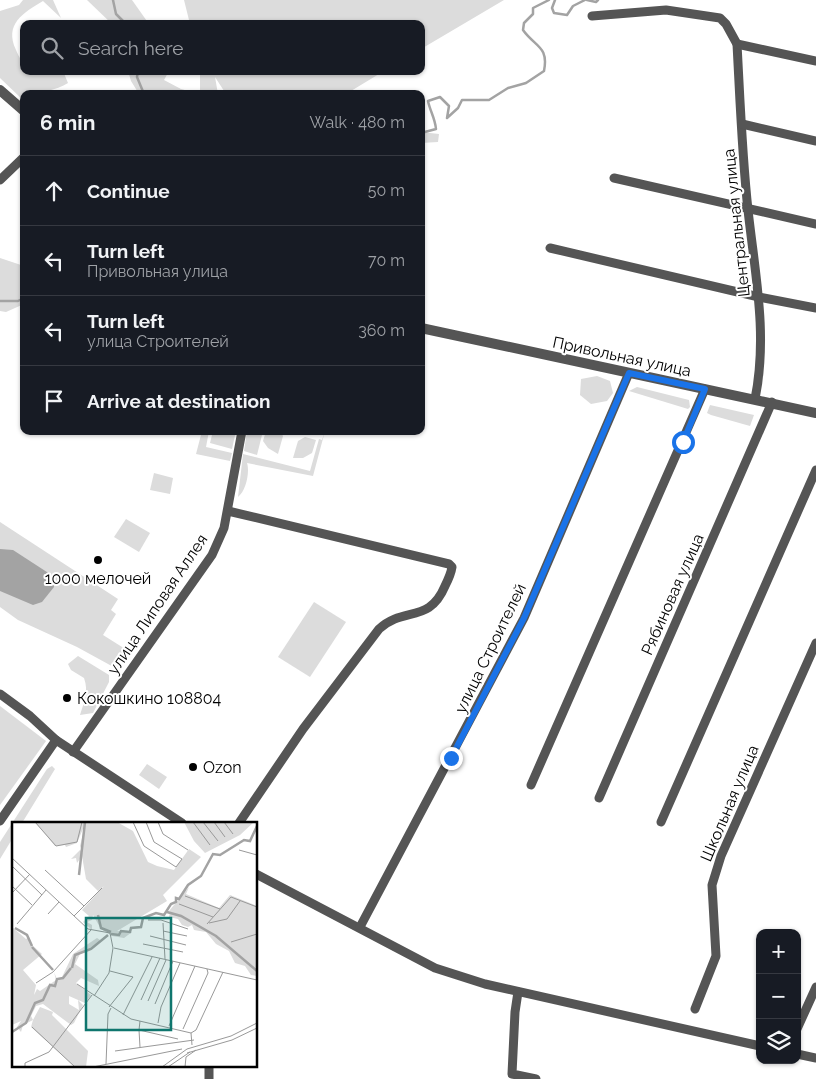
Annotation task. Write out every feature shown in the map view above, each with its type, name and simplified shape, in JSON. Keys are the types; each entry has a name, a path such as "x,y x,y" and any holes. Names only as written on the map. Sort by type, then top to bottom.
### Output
{"street":[{"path":"592,16 666,10 720,18 726,24 737,44 816,61"},
{"name":"Центральная улица","path":"737,44 748,208 759,297 762,357 754,399"},
{"path":"0,90 20,108"},
{"path":"742,124 816,141"},
{"path":"0,180 20,161"},
{"path":"614,178 816,224"},
{"path":"550,248 759,297 816,308"},
{"name":"Привольная улица","path":"425,329 816,413"},
{"name":"улица Строителей","path":"360,927 524,618 629,373"},
{"path":"531,785 705,389"},
{"name":"Рябиновая улица","path":"599,798 772,402"},
{"name":"улица Липовая Аллея","path":"73,752 212,555 222,533 228,511 241,435"},
{"path":"661,822 816,470"},
{"path":"228,511 430,559 449,564 452,568 440,598 431,608 394,618 378,629 303,729 240,822"},
{"name":"Школьная улица","path":"695,1009 716,956 712,886 721,856 816,643"},
{"path":"0,694 30,716 56,740 180,822"},
{"path":"0,821 56,740"},
{"path":"258,875 435,968 518,992 756,1045"},
{"path":"801,1020 816,987"},
{"path":"518,992 515,1012 512,1076 536,1079"},
{"path":"801,1055 816,1058"},
{"path":"209,1066 209,1079"}],"shaded area":[{"path":"23,0 53,0 61,18 43,1 17,20 12,33 20,59 20,75 65,75 68,83 51,90 20,90 20,97 0,78 0,11 19,5"},
{"path":"87,0 132,0 146,20 108,20"},
{"path":"184,0 504,0 425,47 425,20 189,20"},
{"path":"129,75 167,75 164,80 185,90 137,90"},
{"path":"200,75 377,75 353,90 223,90 215,77 217,90 200,90"},
{"path":"425,132 439,134 438,142 425,143"},
{"path":"0,258 20,265 20,306 6,312 0,311"},
{"path":"597,376 610,381 613,393 607,401 591,404 580,395 581,379"},
{"path":"637,387 689,400 690,407 688,409 629,391"},
{"path":"710,405 754,415 750,426 707,413"},
{"path":"201,435 208,435 206,447 232,453 230,461 196,454"},
{"path":"212,435 235,435 232,449 210,443"},
{"path":"246,435 262,435 257,455 244,451"},
{"path":"265,435 283,436 278,454 268,448 263,441"},
{"path":"324,435 313,476 247,463 247,481 238,497 243,454 310,471 319,439 322,440"},
{"path":"305,437 316,440 312,453 303,458 293,458 298,441"},
{"path":"154,473 173,478 170,494 150,490"},
{"path":"126,519 150,533 139,552 114,537"},
{"path":"0,522 118,599 111,610 116,614 103,635 130,652 119,670 77,647 18,620 0,607"},
{"path":"0,549 13,550 53,576 54,587 42,602 33,605 0,591"},
{"path":"314,602 346,622 310,677 278,657"},
{"path":"78,656 109,675 109,682 93,713 80,715 86,688 84,678 71,670 68,664"},
{"path":"0,706 46,741 0,805"},
{"path":"147,764 167,777 159,789 139,775"},
{"path":"52,766 55,769 23,822 13,822 47,769"},
{"path":"12,823 12,839 0,859 0,842"}],"waterway":[{"path":"113,0 116,14 122,20"},
{"path":"425,132 436,129 428,101 440,97 449,106 447,118 458,108 462,100 489,100 508,88 526,83 544,71 545,56 543,52 523,30 524,23 533,14 533,8 549,0"},
{"path":"555,0 552,8 554,13 567,15 573,6 585,0"},
{"path":"587,0 596,2 598,0"},
{"path":"137,75 142,90"},
{"path":"0,301 20,300"}],"place":[{"name":"1000 мелочей","path":"98,560"},
{"name":"Кокошкино 108804","path":"67,698"},
{"name":"Ozon","path":"193,767"}],"route":[{"path":"451,758 524,618 629,373 705,389 683,442"}]}
